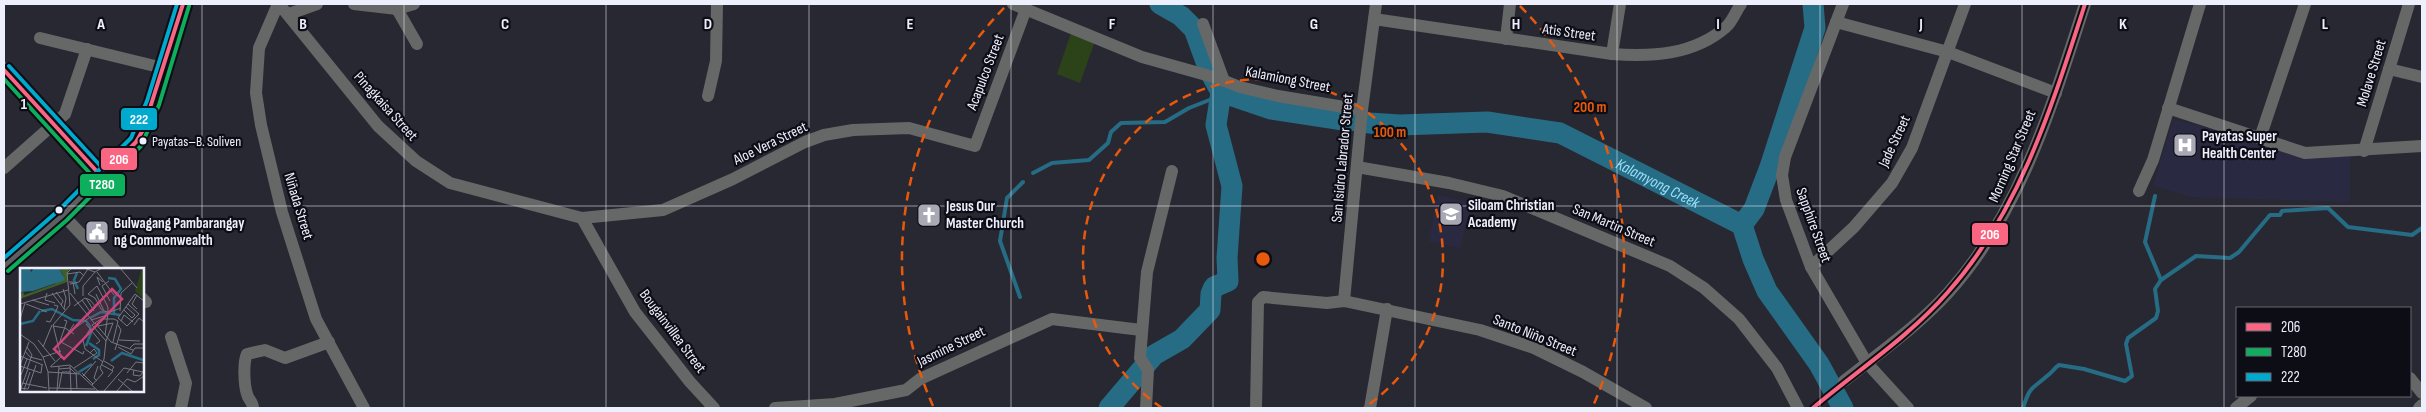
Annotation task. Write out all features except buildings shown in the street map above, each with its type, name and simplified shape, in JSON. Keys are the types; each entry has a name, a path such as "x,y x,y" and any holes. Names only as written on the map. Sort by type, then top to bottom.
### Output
{"main road":[{"path":"4,266 102,177 130,149 143,130 183,4"},
{"path":"4,70 102,177"}],"street":[{"name":"Pinagkaisa Street","path":"278,4 289,14 378,126 416,162 450,183 582,218"},
{"name":"Niñada Street","path":"278,4 259,48 256,93 268,160 316,319 364,408"},
{"path":"289,14 317,4"},
{"path":"354,4 397,10 414,4"},
{"path":"708,96 716,61 717,4"},
{"name":"Kalamiong Street","path":"1012,4 1142,57 1278,96 1362,110"},
{"name":"San Isidro Labrador Street","path":"1344,301 1362,110 1376,4"},
{"path":"1506,39 1510,4"},
{"path":"1612,54 1620,4"},
{"name":"Atis Street","path":"1374,19 1612,54 1669,54 1704,42 1728,26 1740,4"},
{"name":"Sapphire Street","path":"1843,4 1785,157 1782,175 1786,200 1811,267 1867,363 1908,408"},
{"name":"Jade Street","path":"1811,267 1854,227 1892,183 1912,148 1965,4"},
{"name":"Morning Star Street","path":"1844,381 1929,312 1948,293 1985,247 2010,206 2056,93 2085,4"},
{"path":"2139,191 2153,160 2200,4"},
{"path":"2260,138 2305,4"},
{"name":"Molave Street","path":"2364,151 2409,4"},
{"name":"Acapulco Street","path":"975,146 1026,9"},
{"path":"397,10 417,44"},
{"path":"1836,22 1948,52 2056,93"},
{"path":"1203,24 1217,78"},
{"path":"40,38 163,68"},
{"path":"4,168 55,125 68,108 87,50"},
{"path":"2389,69 2422,77"},
{"path":"2168,108 2306,152 2364,151 2422,146"},
{"name":"Aloe Vera Street","path":"582,218 664,210 733,179 805,142 824,135 853,130 909,128 975,146"},
{"name":"San Martin Street","path":"1357,167 1449,183 1503,196 1670,266 1704,288 1739,319 1777,368 1798,408"},
{"path":"1146,408 1148,370 1140,358 1147,272 1172,171"},
{"path":"62,215 113,268"},
{"name":"Bougainvillea Street","path":"582,218 635,312 690,382 714,408"},
{"name":"Santo Niño Street","path":"1256,408 1258,302 1263,297 1327,303 1344,301 1480,330 1534,348 1583,372 1646,408"},
{"path":"1370,408 1387,309"},
{"name":"Jasmine Street","path":"775,408 835,404 906,390 920,379 1052,319 1141,330"},
{"path":"172,337 186,383 181,408"},
{"path":"253,408 253,402 247,395 245,365 247,354 265,350 285,358 329,342"},
{"path":"2411,379 2422,393"},
{"path":"2236,408 2250,397"},
{"path":"2419,408 2422,405"}],"shaded area":[{"path":"2173,119 2322,159 2350,153 2350,202 2192,197 2153,186"},
{"name":"Siloam Christian Academy","path":"1438,195 1471,203 1460,248 1428,241"}],"green space":[{"path":"1071,33 1095,41 1080,83 1057,74"}],"waterway":[{"name":"Kalamyong Creek","path":"1160,4 1181,16 1194,29 1209,70 1221,92 1271,109 1350,121"},
{"path":"1742,225 1754,209 1770,167 1815,28 1813,4"},
{"path":"1033,173 1052,163 1089,160 1108,143 1111,132 1121,123 1165,122 1189,108 1212,99 1221,92"},
{"path":"1109,408 1154,355 1182,339 1210,310 1211,294 1214,287 1228,281 1227,258 1232,186 1216,125 1221,92"},
{"name":"Kalamyong Creek","path":"1369,123 1400,125 1487,122 1560,133 1742,225 1753,259 1767,291 1819,364 1843,408"},
{"path":"1020,297 1000,241 1007,198 1023,182"},
{"path":"2155,196 2145,242 2161,280"},
{"path":"2023,408 2027,396 2032,389 2059,365 2084,369 2125,381 2132,376 2126,344 2128,338 2156,318 2158,311 2155,289 2161,280 2196,256 2230,258 2239,252 2270,215 2280,215 2282,211 2328,208 2348,227 2412,235 2422,228"}],"transit line":[{"name":"222","path":"4,258 59,210 131,138 147,101 177,4"},
{"name":"206","path":"4,70 102,177 136,142 143,130 183,4"},
{"name":"206","path":"1813,408 1917,324 1948,292 1973,261 1995,227 2031,156 2060,81 2085,4"},
{"name":"T280","path":"8,271 67,220 141,146 159,105 189,6"},
{"name":"222","path":"9,66 107,173"},
{"name":"T280","path":"4,79 97,181"}],"place":[{"name":"Payatas–B. Soliven","path":"143,141"},
{"name":"Payatas Super Health Center","path":"2185,145"},
{"name":"Siloam Christian Academy","path":"1451,214"},
{"name":"Jesus Our Master Church","path":"929,215"},
{"name":"Bulwagang Pambarangay ng Commonwealth","path":"97,232"}]}
